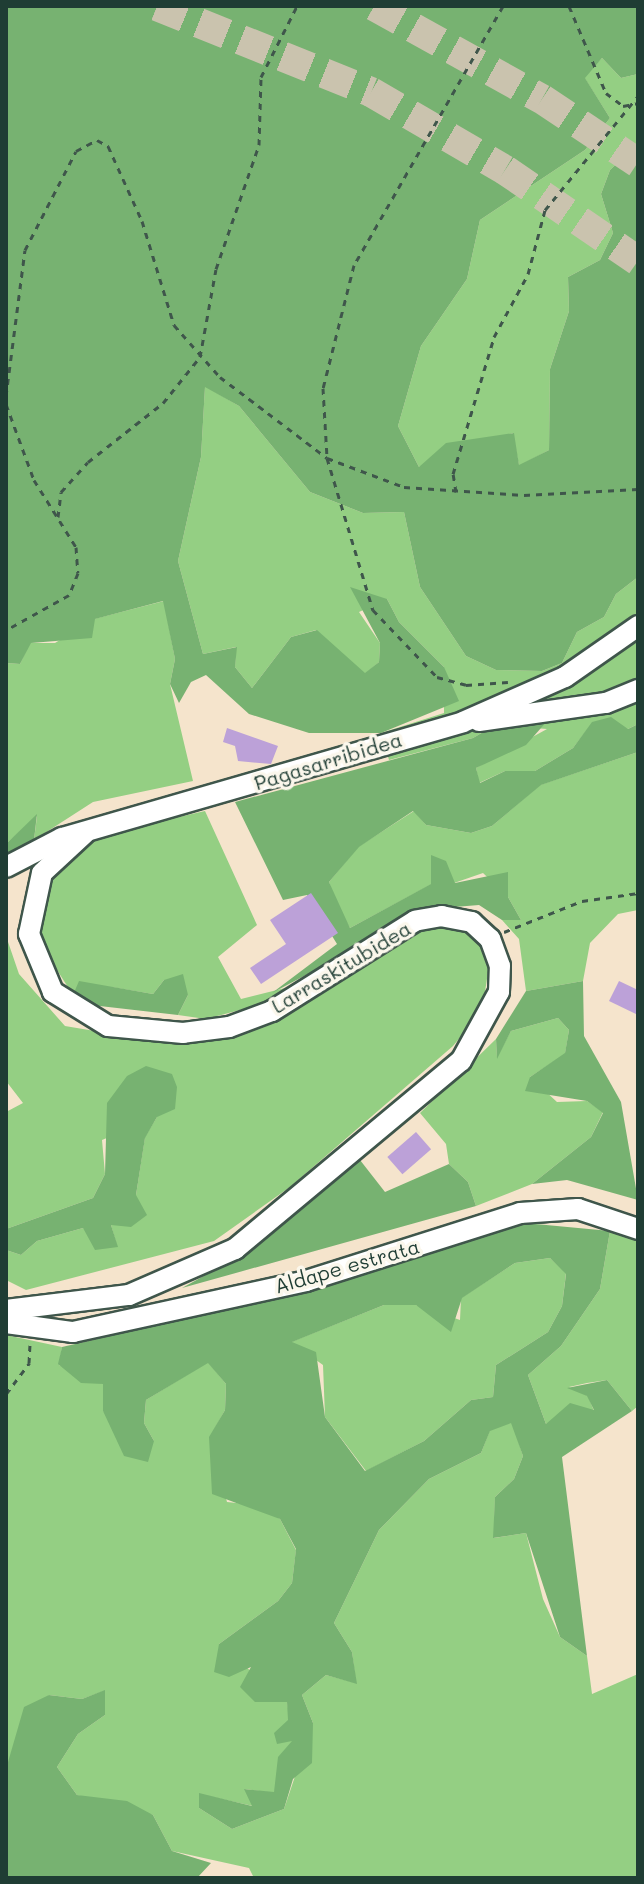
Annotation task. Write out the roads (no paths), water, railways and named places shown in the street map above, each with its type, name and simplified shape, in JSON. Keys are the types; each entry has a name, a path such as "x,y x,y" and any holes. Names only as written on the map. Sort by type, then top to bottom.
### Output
{"street":[{"name":"Pagasarribidea","path":"6,867 85,833 463,722 565,677 638,626"},
{"path":"463,722 527,718 638,690"},
{"name":"Larraskitubidea","path":"6,1310 129,1295 235,1249 461,1061 499,992 500,966 490,939 472,922 415,921 272,1011 229,1027 183,1033 108,1026 53,992 29,934 42,873 85,833"},
{"name":"Aldape estrata","path":"6,1323 30,1329 73,1332 306,1281 520,1213 578,1209 638,1229"}],"tunnel":[{"path":"157,6 371,92 505,170 638,261"},
{"path":"374,6 542,99 638,163"}]}
